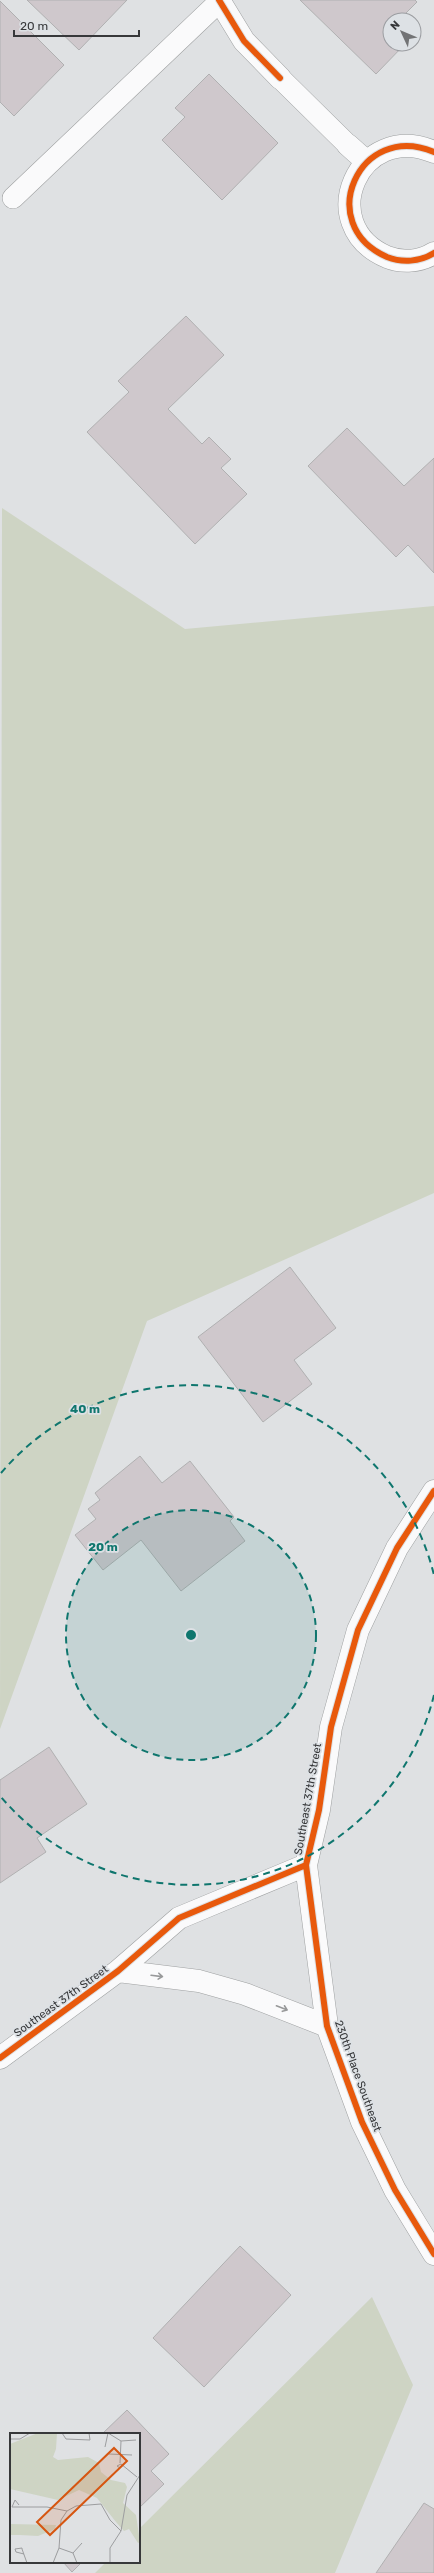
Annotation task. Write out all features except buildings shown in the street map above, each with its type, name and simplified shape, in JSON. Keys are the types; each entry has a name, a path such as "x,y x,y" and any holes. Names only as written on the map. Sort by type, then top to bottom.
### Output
{"street":[{"path":"220,1 244,41 280,78"},
{"path":"348,145 366,162"},
{"path":"434,152 421,147 403,145 385,150 366,162 358,172 350,189 349,207 353,225 362,240 376,252 393,259 411,261 434,253"},
{"name":"Southeast 37th Street","path":"0,2058 118,1971 179,1918 306,1865 319,1810 331,1727 358,1630 397,1548 434,1491"},
{"name":"230th Place Southeast","path":"306,1865 327,2026 362,2122 395,2190 434,2254"},
{"name":"Southeast 37th Street","path":"118,1971 199,1981 245,1994 327,2026"}],"lane":[{"path":"13,198 220,1"},
{"path":"280,78 348,145"}],"green space":[{"path":"2,508 185,629 434,606 434,1193 147,1321 0,1729"},
{"path":"372,2297 413,2385 335,2573 95,2573 105,2563 140,2563 140,2528"}],"cycle path":[{"path":"219,0 244,41 280,78"},
{"path":"434,152 407,146 385,150 367,163 355,180 350,201 353,223 365,242 387,257 411,261 434,253"},
{"path":"434,1491 397,1548 358,1630 331,1727 319,1810 306,1865 327,2026 362,2122 395,2190 434,2254"},
{"path":"0,2058 118,1971 179,1918 306,1865"}]}
